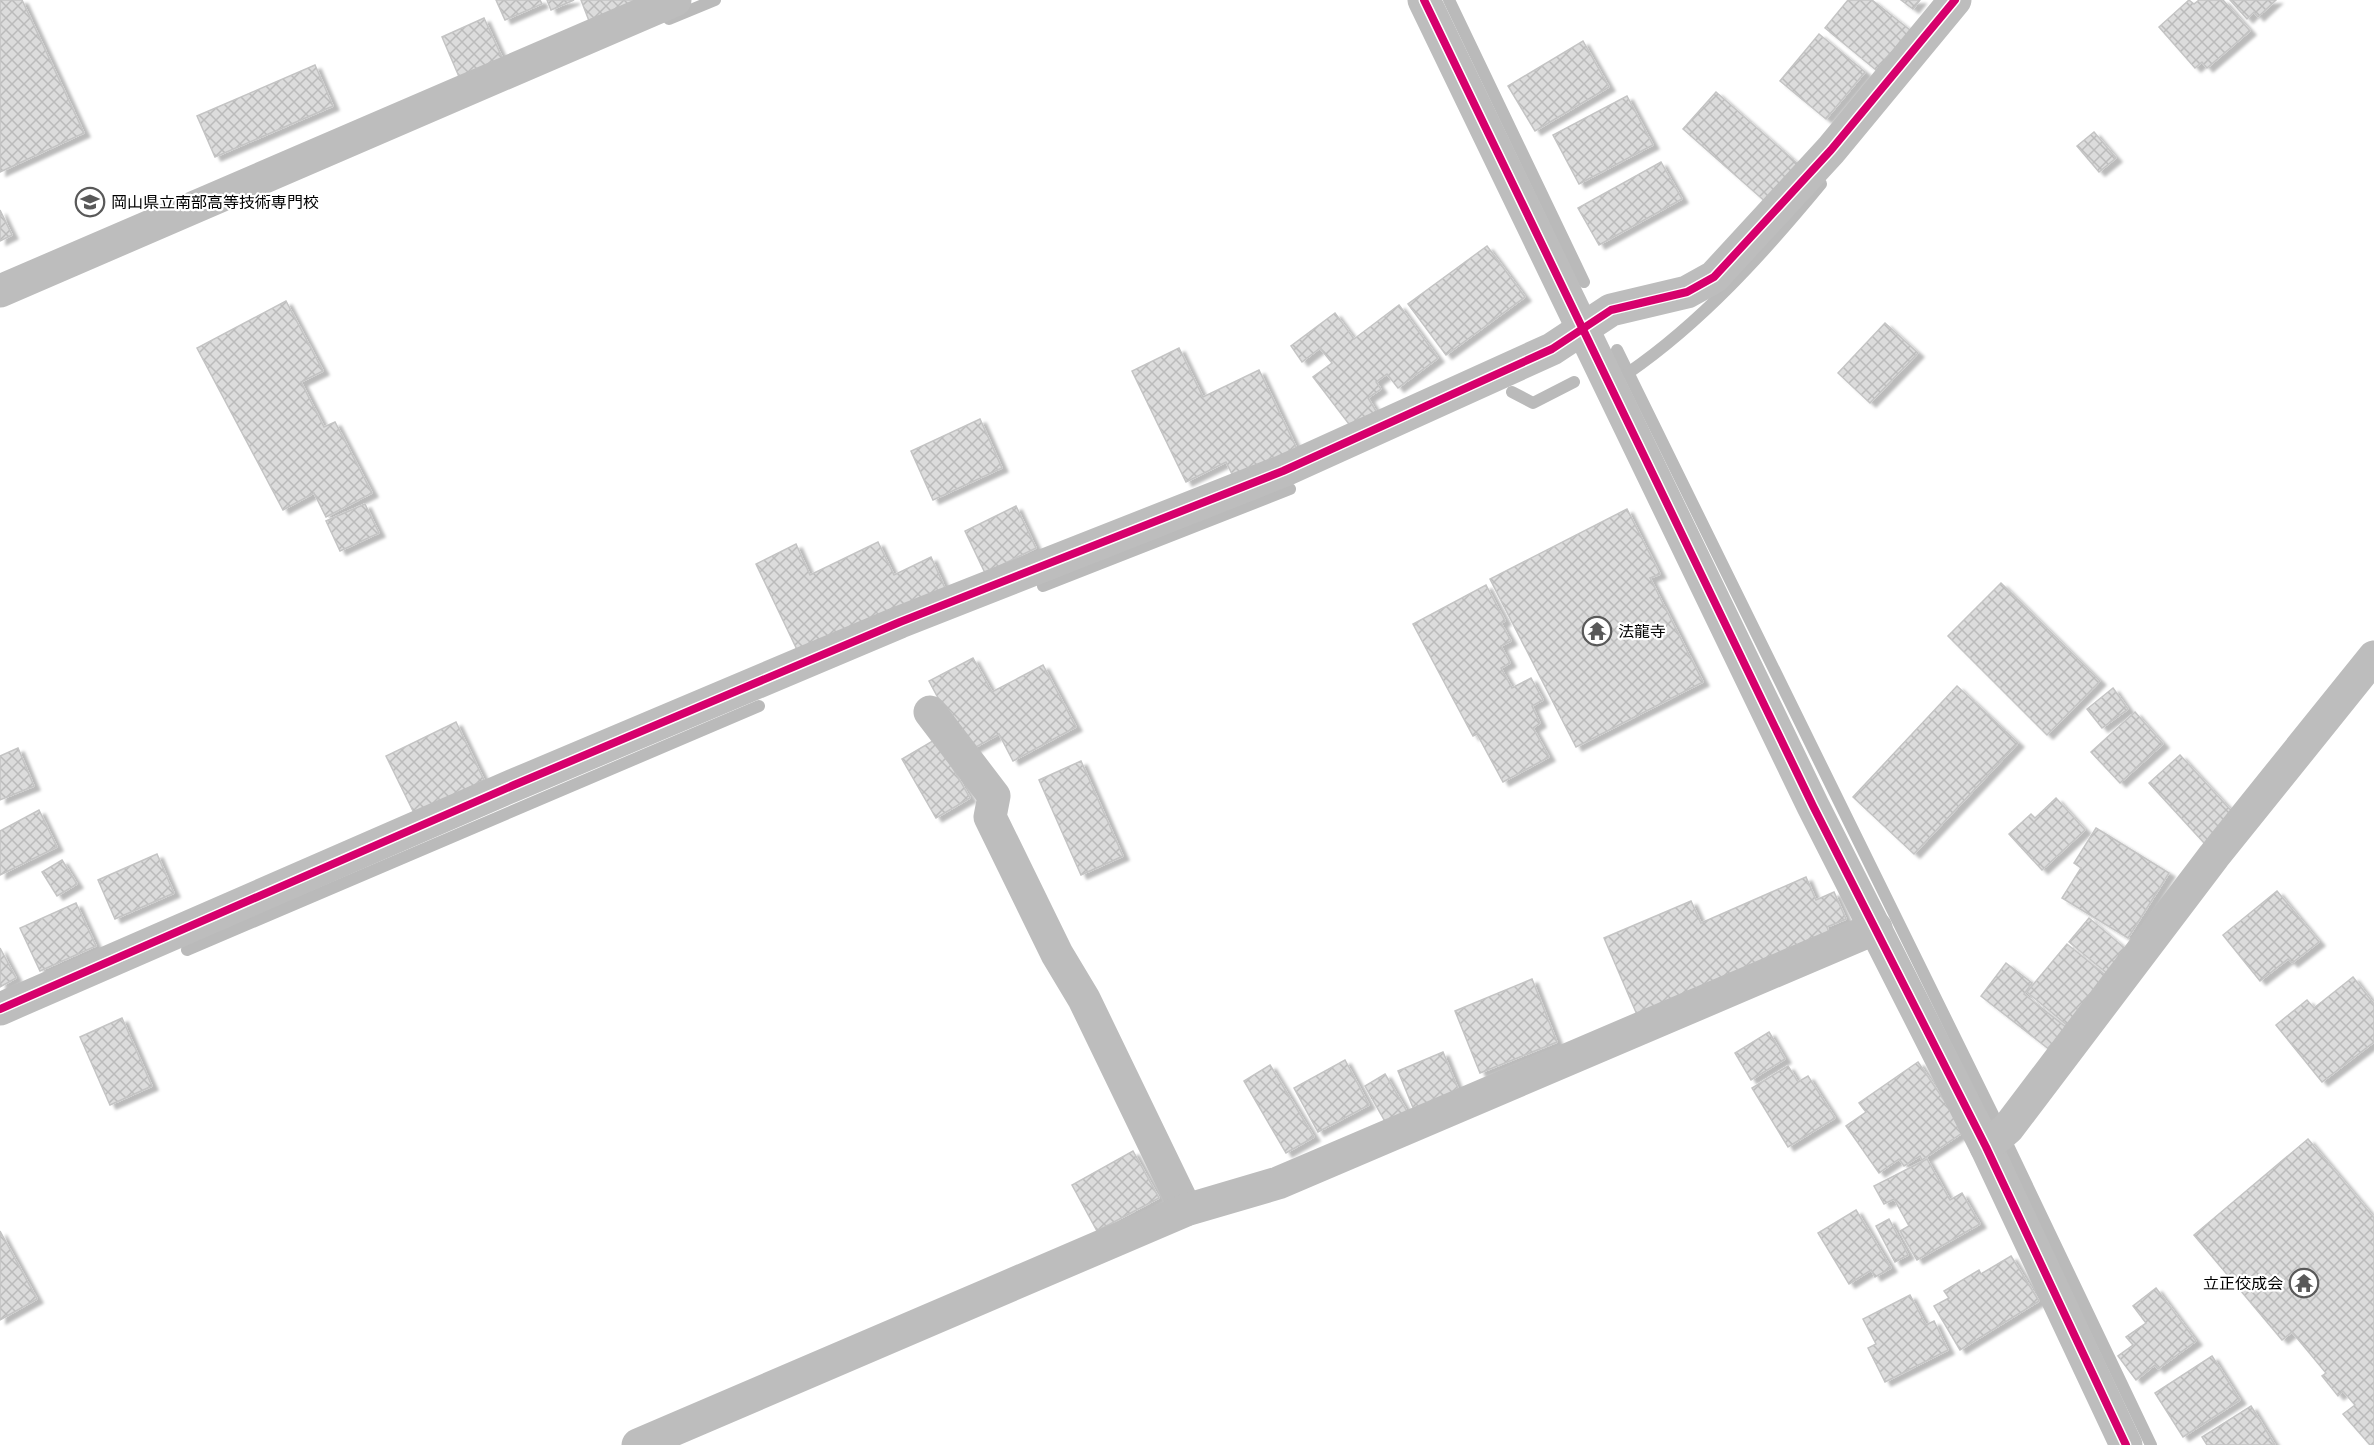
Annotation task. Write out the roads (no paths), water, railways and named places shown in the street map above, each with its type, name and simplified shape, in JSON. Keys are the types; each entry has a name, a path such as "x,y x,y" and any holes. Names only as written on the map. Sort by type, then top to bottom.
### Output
{"street":[{"path":"0,291 675,0"},
{"path":"1424,0 1813,806 1876,928 1996,1139 2126,1445"},
{"path":"0,1009 514,785 878,632 1283,471 1552,349 1611,310 1687,292 1714,277 1831,150 1955,0"},
{"path":"1996,1139 2214,856 2374,657"},
{"path":"930,712 994,796 990,817 1057,954 1084,999 1186,1210"},
{"path":"638,1445 1186,1210 1278,1183 1876,928"}],"waterway":[{"path":"669,19 715,0"},
{"path":"1449,0 1584,282"},
{"path":"1628,373 1707,309 1754,261 1821,184"},
{"path":"1617,350 2002,1133 2151,1445"},
{"path":"1512,392 1533,403 1574,382"},
{"path":"1043,586 1290,489"},
{"path":"187,950 759,706"}],"place":[{"name":"岡山県立南部高等技術専門校","path":"90,202"},
{"name":"法龍寺","path":"1597,631"},
{"name":"立正佼成会","path":"2304,1283"}]}
